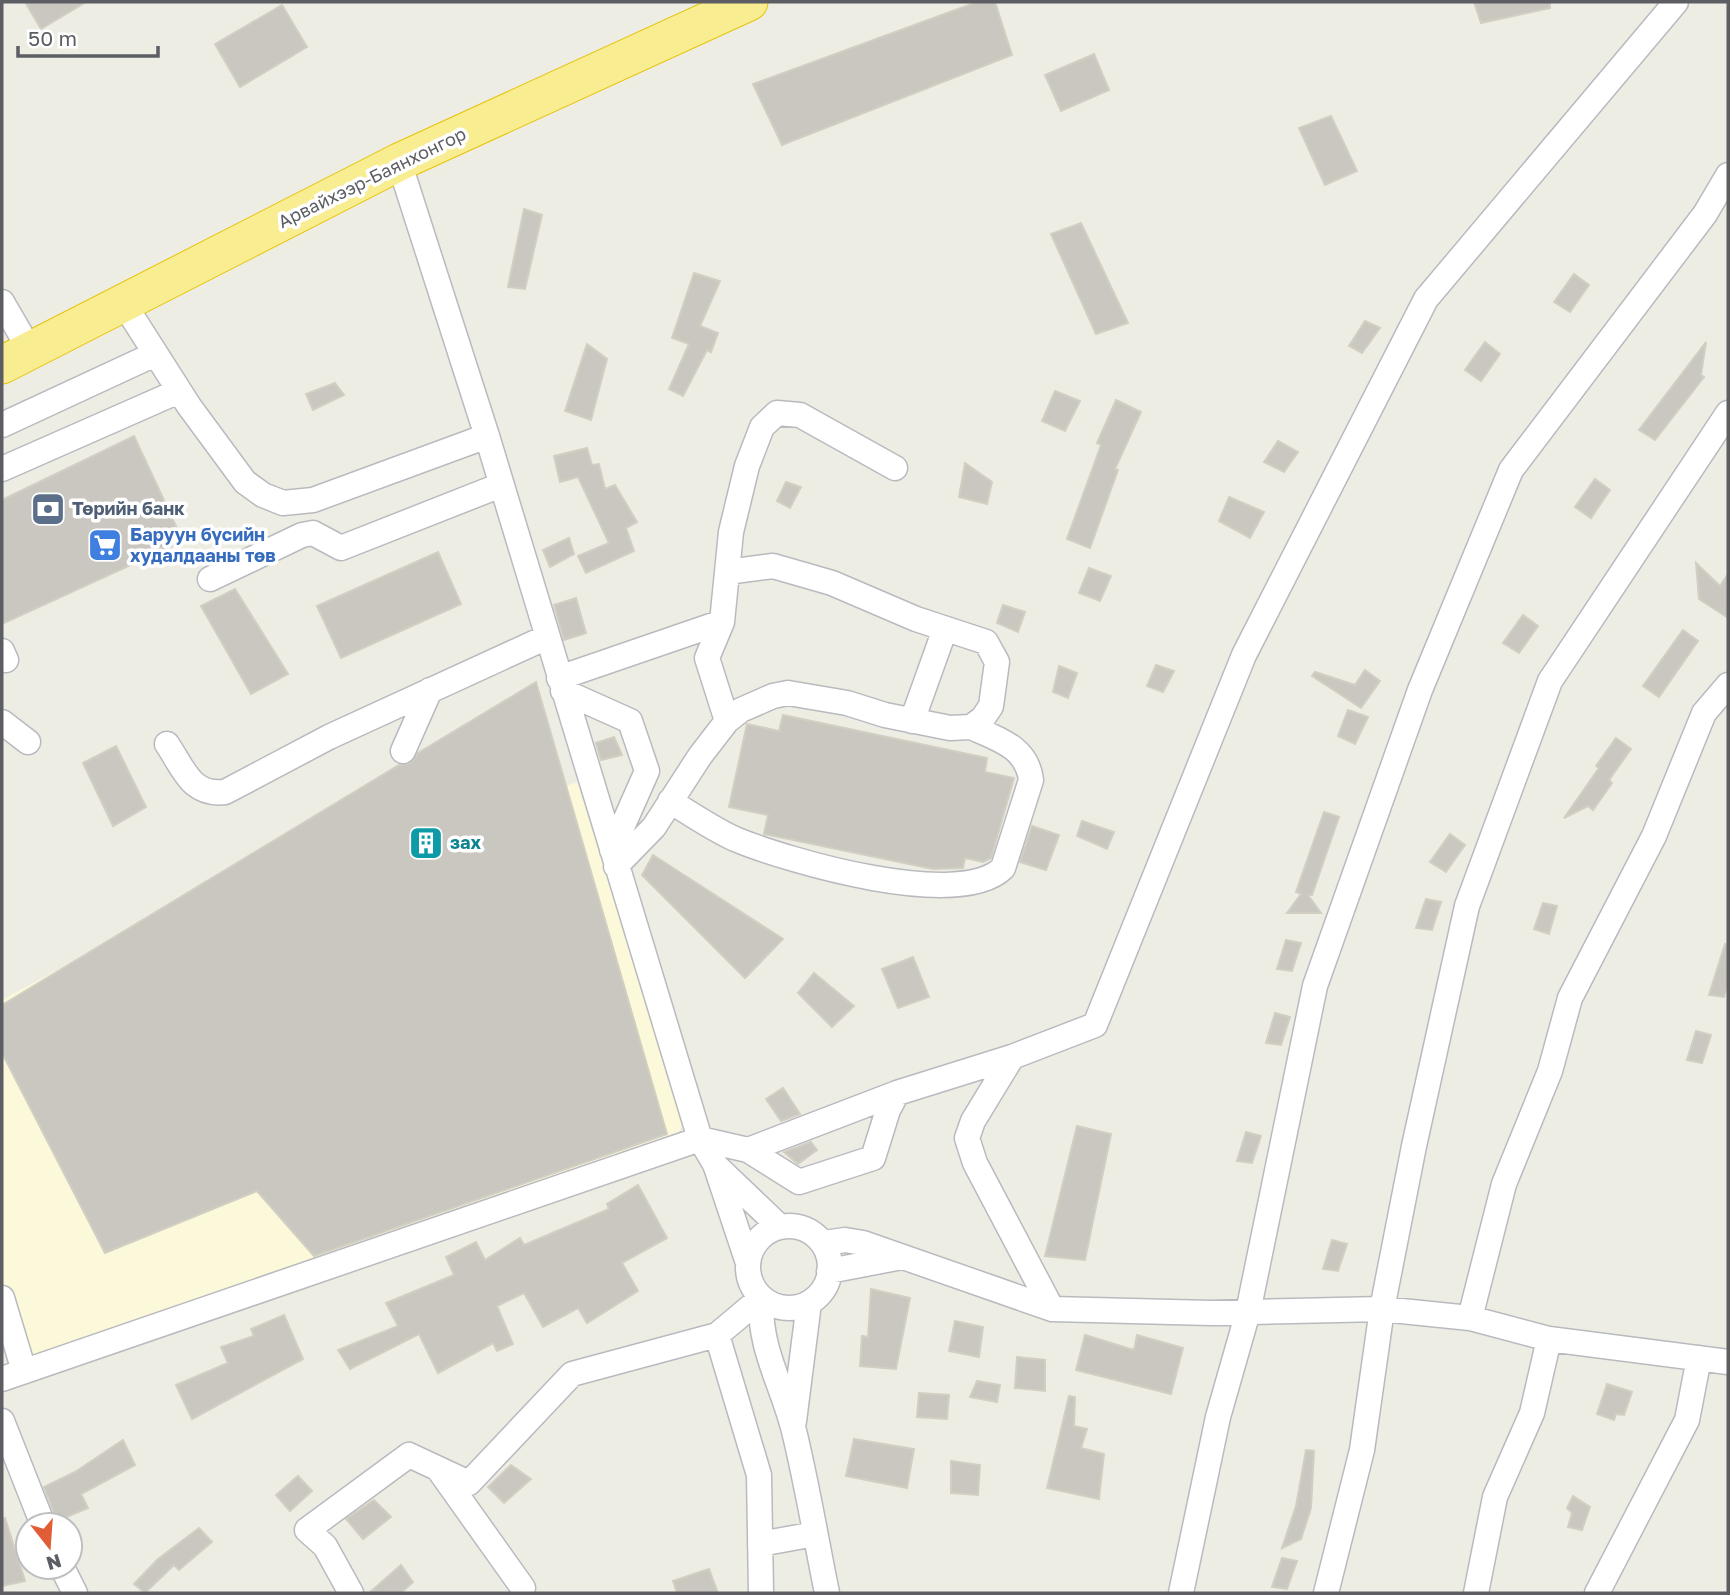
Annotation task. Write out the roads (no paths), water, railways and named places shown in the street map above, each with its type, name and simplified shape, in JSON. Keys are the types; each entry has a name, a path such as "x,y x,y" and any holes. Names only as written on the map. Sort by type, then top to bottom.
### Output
{"highway":[{"name":"Арвайхээр-Баянхонгор","path":"16,359 399,162 748,2"}],"street":[{"path":"748,1150 897,1093 1012,1057 1095,1025 1244,655 1426,299 1676,2"},
{"path":"399,162 487,436 700,1139 715,1164 753,1287 761,1298 784,1308 809,1303"},
{"path":"1181,1593 1218,1417 1248,1312 1315,986 1420,690 1511,470 1705,214 1728,175"},
{"path":"2,302 16,359"},
{"path":"124,304 179,391 245,482 263,495 283,503 313,500 487,436"},
{"path":"2,425 155,354"},
{"path":"2,470 179,391"},
{"path":"727,721 707,658 722,622 731,531 747,466 762,427 777,413 800,415 895,468"},
{"path":"1326,1593 1362,1450 1382,1309 1414,1146 1467,906 1550,681 1728,413"},
{"path":"210,579 302,535 313,533 341,548 501,485"},
{"path":"727,572 773,566 832,583 945,629 986,642 997,663 991,706 983,718 971,727"},
{"path":"561,684 722,622"},
{"path":"912,721 945,629"},
{"path":"167,744 198,789 211,794 226,792 329,737 547,637"},
{"path":"561,684 630,721 647,771 614,858"},
{"path":"1470,1318 1504,1184 1550,1071 1570,998 1654,836 1704,713 1728,684"},
{"path":"403,751 430,690"},
{"path":"614,858 654,827 670,801 727,721 741,709 788,693 847,703 912,721 950,728 971,727 1018,750 1030,767 1031,780 1003,868 995,876 972,885 929,885 832,871 734,838 670,801"},
{"path":"2,723 28,743"},
{"path":"1012,1057 973,1121 967,1139 975,1163 1052,1309"},
{"path":"2,1298 13,1375 700,1139 748,1150 799,1182 873,1158 888,1110 897,1093"},
{"path":"715,1164 780,1227 805,1230 824,1243 845,1240 903,1257 1052,1309 1248,1312 1382,1309 1470,1318 1549,1339 1728,1362"},
{"path":"747,1263 758,1240 780,1227"},
{"path":"794,1428 798,1370 809,1303 826,1284 830,1271 824,1243"},
{"path":"830,1271 903,1257"},
{"path":"351,1593 325,1546 307,1530 409,1455 469,1483 572,1374 717,1335 761,1298"},
{"path":"761,1298 760,1326 773,1374 794,1428 827,1593"},
{"path":"717,1335 759,1475 761,1593"},
{"path":"1476,1593 1494,1497 1532,1413 1549,1339"},
{"path":"1597,1593 1687,1420 1699,1358"},
{"path":"2,1421 37,1511"},
{"path":"439,1469 523,1588"},
{"path":"760,1544 815,1534"}],"place":[{"name":"Төрийн банк","path":"48,509"},
{"name":"Баруун бүсийн худалдааны төв","path":"105,545"},
{"name":"зах","path":"426,843"}]}
